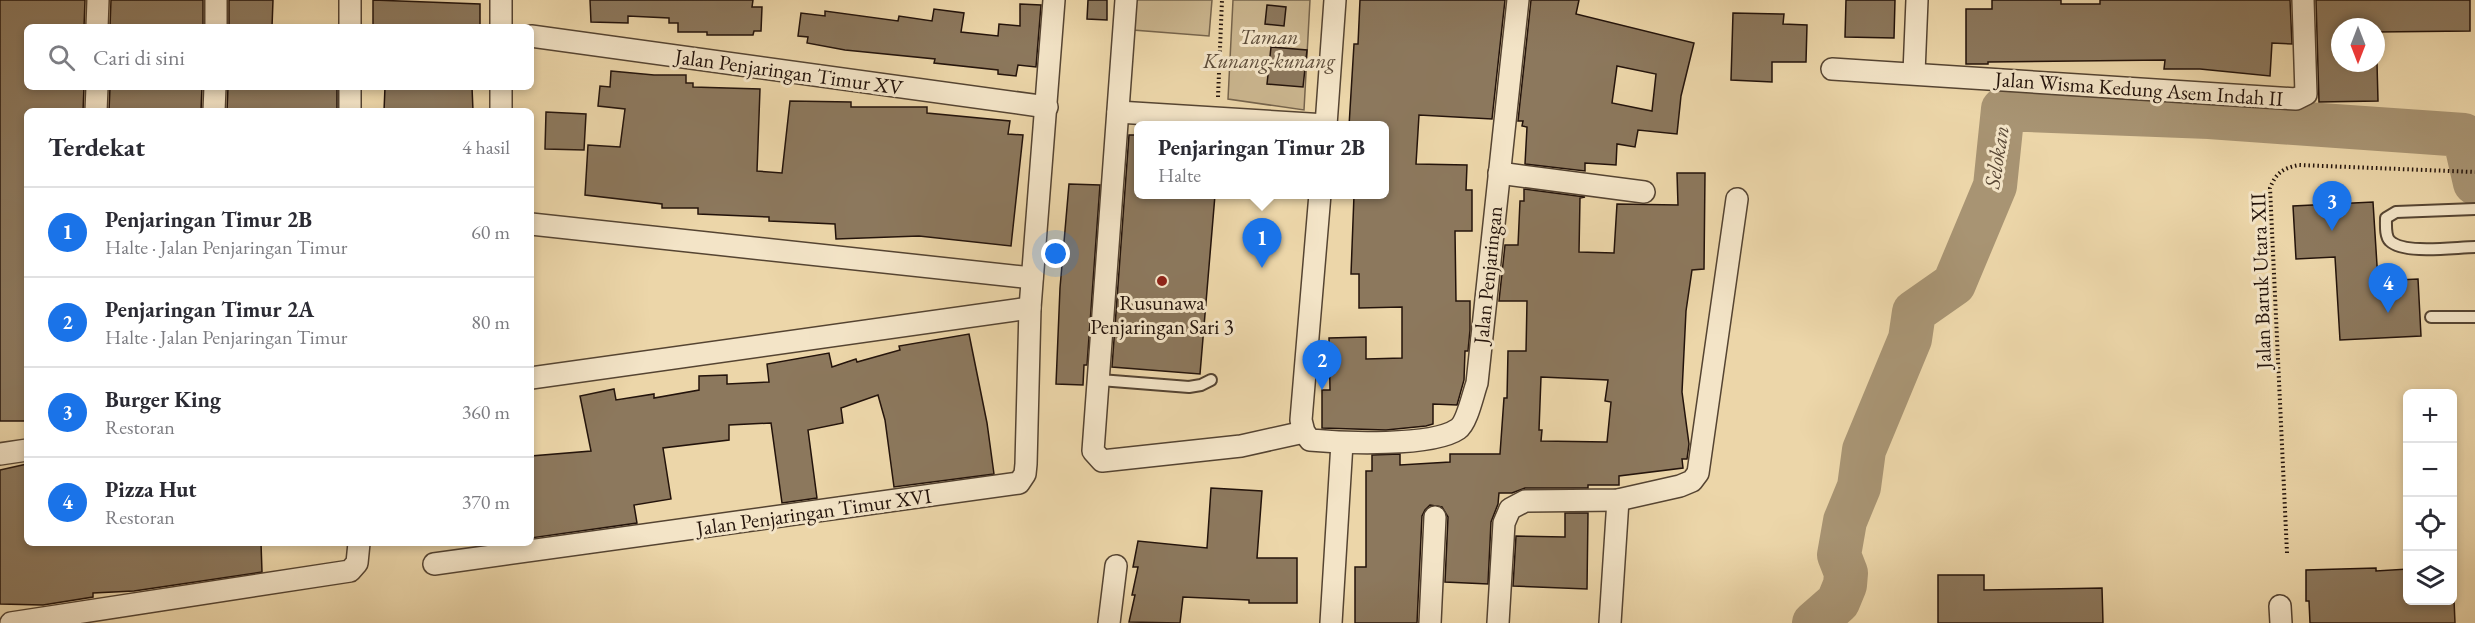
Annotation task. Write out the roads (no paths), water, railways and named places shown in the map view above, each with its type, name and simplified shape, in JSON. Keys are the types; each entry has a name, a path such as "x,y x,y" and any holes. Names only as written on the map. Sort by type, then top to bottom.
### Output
{"street":[{"path":"97,24 98,0"},
{"path":"216,0 216,24"},
{"path":"350,0 350,24"},
{"path":"501,0 501,24"},
{"name":"Jalan Penjaringan Timur XVI","path":"534,546 1019,483 1025,474 1026,464 1030,308 1054,0"},
{"path":"1126,0 1100,380 1093,451 1102,461 1241,446 1304,432 1301,420 1320,199"},
{"path":"1326,121 1335,0"},
{"name":"Jalan Penjaringan","path":"1304,432 1310,440 1342,443 1428,439 1459,429 1464,422 1476,383 1518,0"},
{"path":"1914,73 1917,0"},
{"name":"Jalan Wisma Kedung Asem Indah II","path":"1832,69 2296,99 2306,94 2303,0"},
{"name":"Jalan Penjaringan Timur XV","path":"534,36 1047,107"},
{"path":"96,108 97,90"},
{"path":"214,108 215,90"},
{"path":"350,90 350,108"},
{"path":"501,90 501,108"},
{"path":"1118,112 1258,121"},
{"path":"1499,173 1644,192"},
{"path":"1498,623 1504,522 1510,509 1525,501 1618,500 1680,486 1692,481 1698,473 1737,199"},
{"path":"534,224 1032,278"},
{"path":"534,378 1030,308"},
{"path":"1331,623 1342,443"},
{"path":"0,454 24,450"},
{"path":"1610,623 1618,500"},
{"path":"1430,623 1435,517"},
{"path":"11,623 350,571 357,563 359,546"},
{"name":"Jalan Penjaringan Timur XVI","path":"434,564 531,546"},
{"path":"1108,623 1116,566"}],"lane":[{"path":"2475,209 2396,212 2389,214 2386,218 2387,237 2391,242 2401,246 2422,249 2475,247"},
{"path":"2431,318 2475,317"},
{"path":"1100,380 1189,387 1211,380"}],"waterway":[{"name":"Selokan","path":"1814,623 1838,602 1845,585 1846,573 1839,555 1845,521 1859,487 1864,450 1910,339 1914,312 1954,284 1995,186 2003,109 2209,117 2464,135 2475,183"}],"place":[{"name":"Burger King","path":"2332,231"},
{"name":"Penjaringan Timur 2B","path":"1262,268"},
{"name":"Rusunawa Penjaringan Sari 3","path":"1162,281"},
{"name":"Pizza Hut","path":"2388,313"},
{"name":"Penjaringan Timur 2A","path":"1322,390"}],"park label":[{"name":"Taman Kunang-kunang","path":"1269,49"}]}
